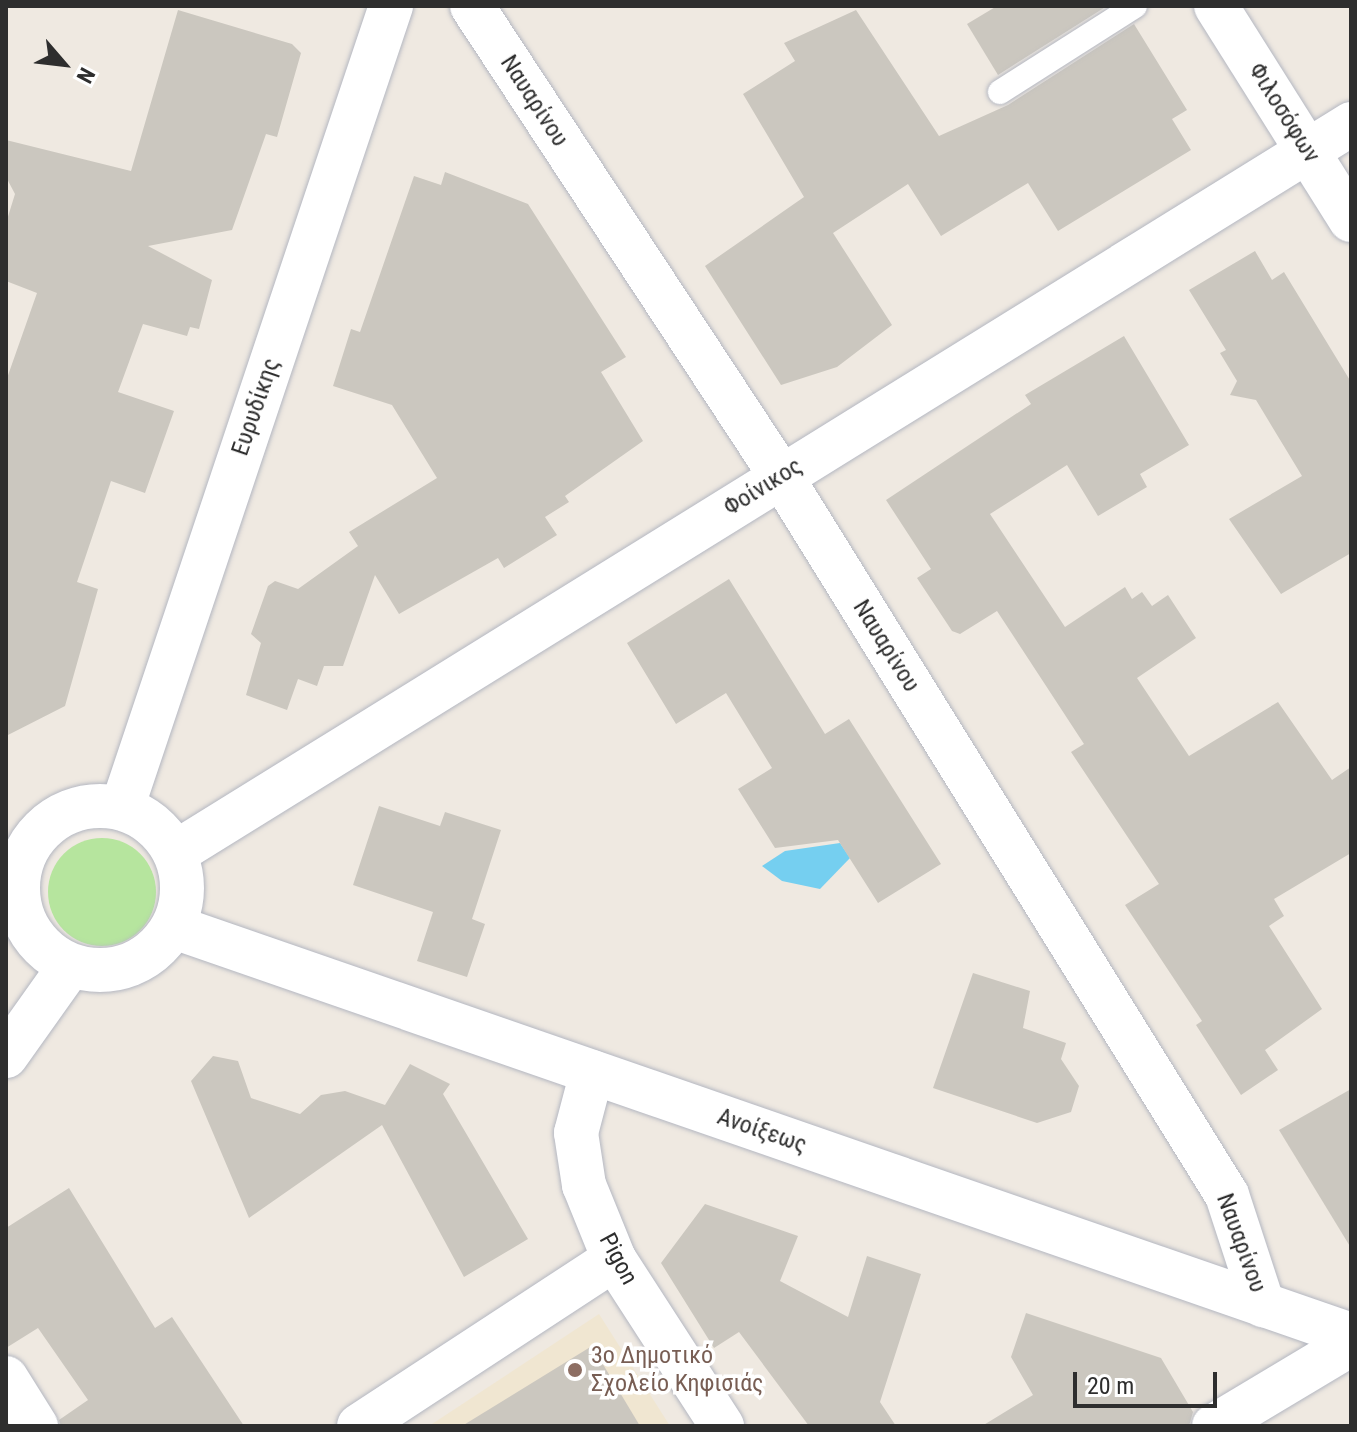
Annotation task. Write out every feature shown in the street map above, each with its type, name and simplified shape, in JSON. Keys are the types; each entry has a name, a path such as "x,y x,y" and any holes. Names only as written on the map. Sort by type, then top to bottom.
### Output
{"street":[{"name":"Ευρυδίκης","path":"122,808 391,6"},
{"name":"Ναυαρίνου","path":"472,6 781,476 1227,1195 1263,1305"},
{"name":"Φιλοσόφων","path":"1216,6 1351,220"},
{"name":"Φοίνικος","path":"175,853 1351,124"},
{"path":"122,808 144,818 175,853 183,877 174,927 129,966 100,972 70,966 29,931 12,877 26,851 66,812 122,808"},
{"name":"Ανοίξεως","path":"174,927 1351,1335"},
{"path":"6,1056 70,966"},
{"name":"Pigon","path":"592,1072 576,1133 584,1185 614,1259 722,1426"},
{"path":"359,1426 614,1259"},
{"path":"1214,1426 1351,1344"},
{"path":"6,1378 36,1426"}],"lane":[{"path":"1000,92 1135,6"}],"shaded area":[{"name":"3ο Δημοτικό Σχολείο Κηφισιάς","path":"599,1314 670,1426 429,1426"}],"green space":[{"path":"102,838 123,842 141,853 152,871 156,892 152,913 141,931 123,942 102,946 81,942 63,931 52,913 48,892 52,871 63,853 81,842"}],"water":[{"path":"840,843 850,858 820,889 782,881 762,866 785,851"}],"building":[{"path":"997,6 1107,6 998,75 967,24"},
{"path":"178,10 292,44 301,53 277,137 266,134 232,230 148,246 212,280 199,329 190,327 187,336 143,324 118,392 174,411 145,493 111,481 77,582 98,589 65,706 6,736 6,381 37,293 6,281 6,223 15,194 6,177 6,140 131,171"},
{"path":"856,10 939,136 1008,105 1134,24 1187,110 1172,119 1191,150 1058,231 1028,183 941,236 908,184 833,233 892,325 837,367 781,385 705,266 804,197 743,94 795,61 784,43"},
{"path":"445,172 528,204 626,357 601,372 643,441 565,496 569,502 545,517 557,535 504,568 498,558 399,614 375,575 343,666 324,666 317,686 298,679 287,710 246,695 261,643 251,634 268,586 275,581 298,589 358,546 349,532 437,478 392,405 333,386 351,329 360,332 414,176 441,185"},
{"path":"1255,251 1272,280 1284,272 1351,382 1351,553 1281,594 1229,519 1302,476 1256,400 1230,395 1237,381 1220,353 1226,350 1189,290"},
{"path":"1124,336 1189,445 1140,474 1147,487 1098,516 1067,465 990,514 1065,627 1125,587 1132,599 1142,592 1152,606 1168,595 1196,638 1137,678 1189,756 1278,702 1332,780 1351,767 1351,853 1274,899 1284,916 1269,926 1322,1009 1265,1050 1278,1070 1241,1095 1196,1025 1202,1021 1125,905 1159,884 1071,752 1084,744 997,611 960,634 952,631 917,578 931,569 886,500 1031,404 1025,395"},
{"path":"729,579 825,734 849,719 941,864 878,903 838,840 775,848 738,789 772,768 726,693 676,724 627,643"},
{"path":"379,806 440,826 445,812 501,830 472,919 485,924 467,977 417,961 433,912 353,885"},
{"path":"973,973 1030,991 1023,1028 1066,1043 1061,1059 1079,1086 1071,1112 1037,1123 933,1088"},
{"path":"213,1056 238,1061 251,1098 300,1114 321,1095 345,1091 385,1105 410,1064 450,1084 443,1094 528,1239 464,1277 382,1125 249,1218 191,1081"},
{"path":"1351,1089 1351,1248 1279,1130"},
{"path":"69,1188 155,1328 172,1317 244,1426 61,1426 59,1420 88,1400 38,1328 6,1348 6,1228"},
{"path":"705,1204 798,1236 780,1281 848,1317 867,1256 921,1274 880,1402 896,1426 809,1426 739,1332 714,1348 661,1263"},
{"path":"1026,1313 1161,1358 1193,1412 1189,1426 982,1426 1033,1395 1011,1357"},
{"path":"592,1346 640,1426 462,1426"}],"place":[{"name":"3ο Δημοτικό Σχολείο Κηφισιάς","path":"575,1370"}]}
